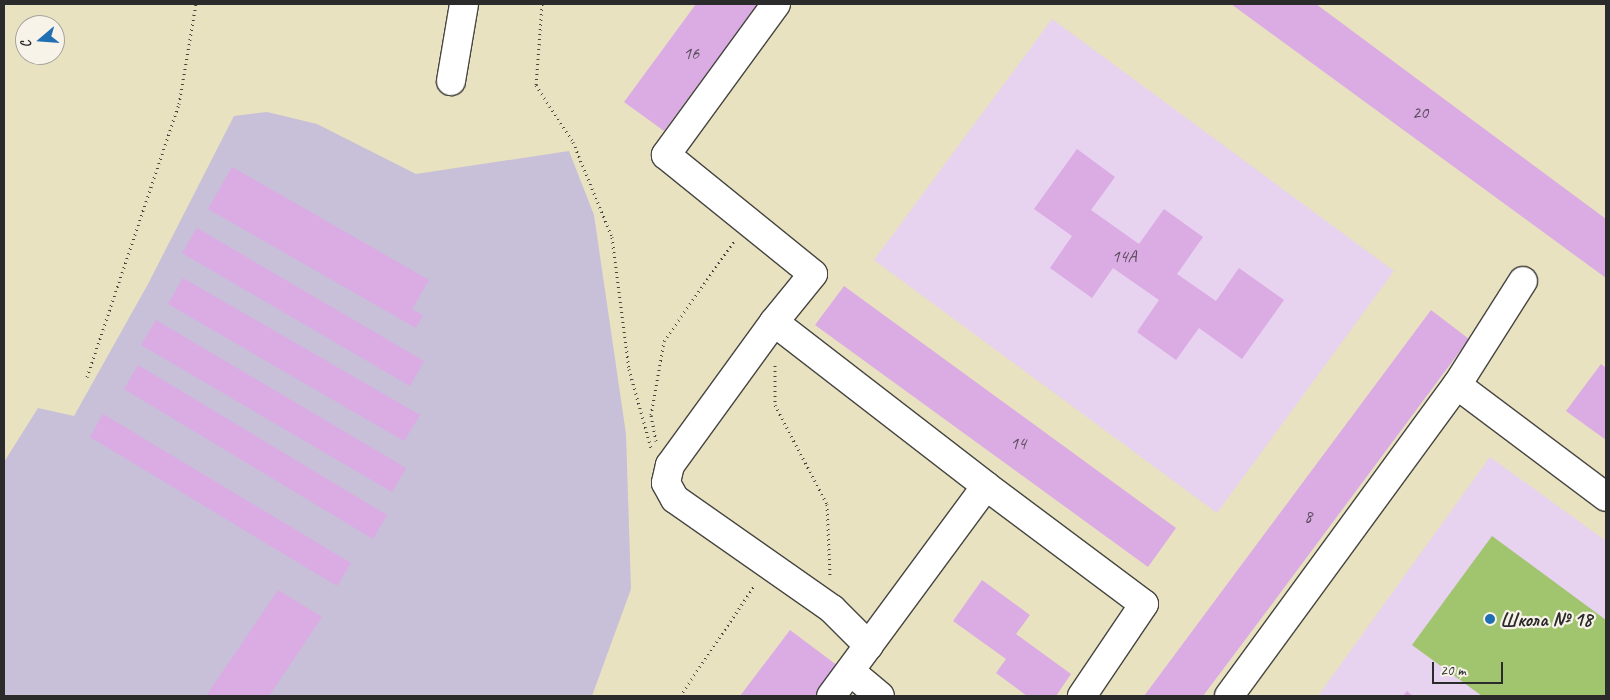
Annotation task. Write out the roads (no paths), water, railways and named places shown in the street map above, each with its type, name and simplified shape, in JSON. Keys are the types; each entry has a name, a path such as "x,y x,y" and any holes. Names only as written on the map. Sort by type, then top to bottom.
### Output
{"street":[{"path":"451,80 464,4"},
{"path":"776,4 666,156 746,223 813,274 774,322 670,465 666,483 675,499 769,563 832,609 869,646"},
{"path":"1229,696 1457,385 1523,281"},
{"path":"774,322 986,486 1144,604 1082,696"},
{"path":"1457,385 1606,497"},
{"path":"831,696 986,486"},
{"path":"850,671 880,696"}],"place":[{"name":"Школа № 18","path":"1490,619"}]}
